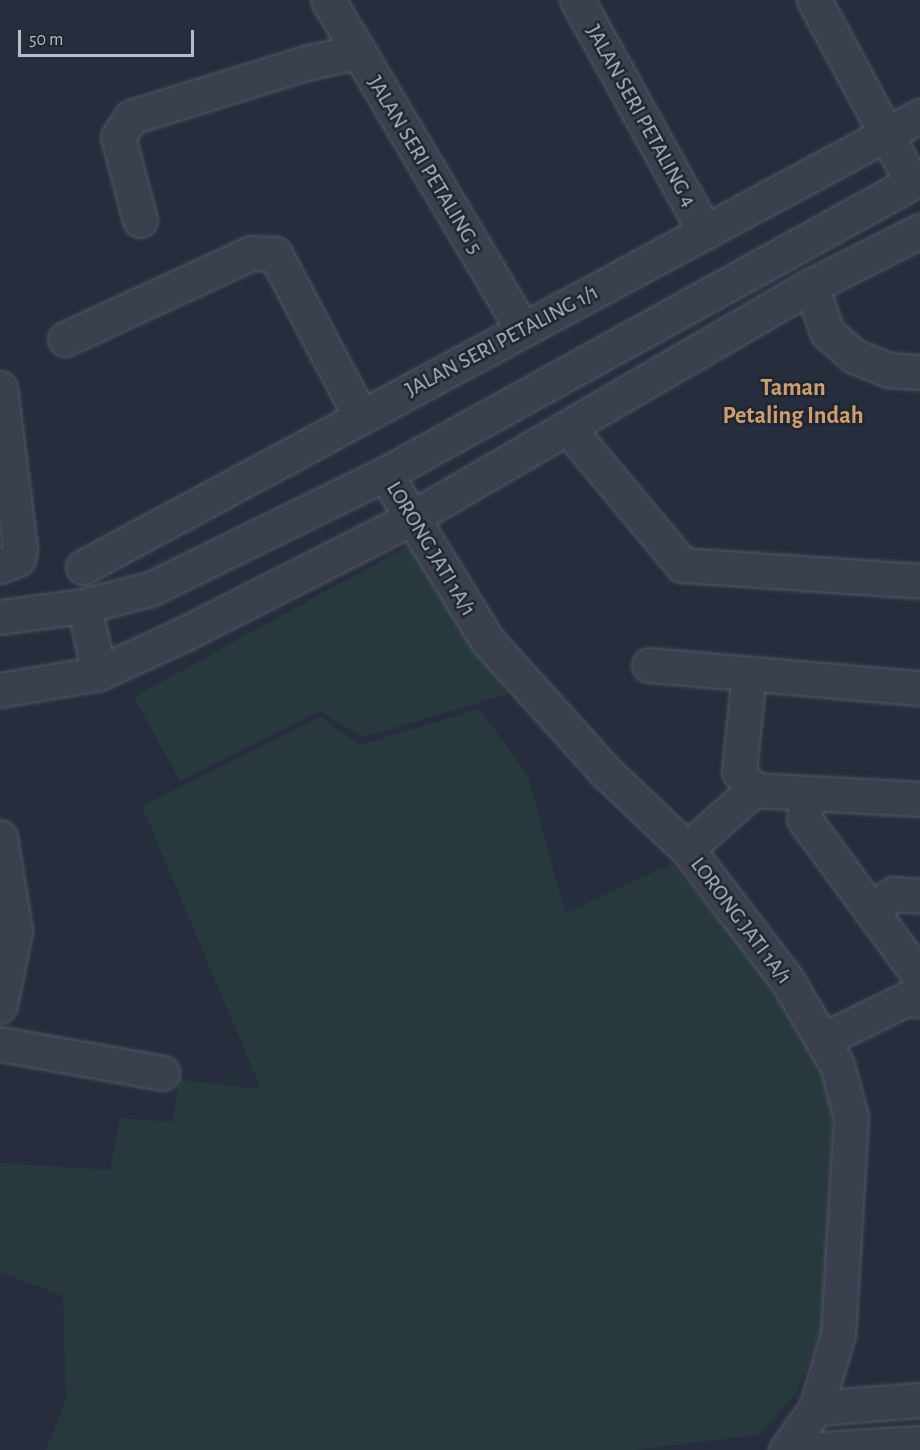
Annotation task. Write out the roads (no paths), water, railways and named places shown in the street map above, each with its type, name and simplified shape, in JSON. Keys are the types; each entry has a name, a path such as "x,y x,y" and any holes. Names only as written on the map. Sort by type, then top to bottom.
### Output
{"street":[{"name":"JALAN SERI PETALING 5","path":"328,0 523,330"},
{"name":"JALAN SERI PETALING 4","path":"577,0 705,232"},
{"path":"0,617 84,606 150,589 385,474 916,180 886,134 814,0"},
{"path":"141,220 118,137 131,117 309,62 357,52"},
{"name":"JALAN SERI PETALING 1/1","path":"83,567 920,116"},
{"path":"0,690 99,673 410,519 811,286 920,231"},
{"path":"65,339 251,253 275,254 361,417"},
{"path":"811,286 827,332 854,356 888,370 920,372"},
{"path":"0,388 5,453 20,549 18,559 0,566"},
{"path":"568,428 682,565 920,581"},
{"name":"LORONG JATI 1A/1","path":"385,474 410,519 487,640 605,771 687,849 787,980 837,1065 851,1117 838,1334 816,1408 786,1450"},
{"path":"84,606 99,673"},
{"path":"649,665 920,688"},
{"path":"749,674 739,771 753,790"},
{"path":"687,849 753,790 920,799"},
{"path":"809,793 804,819 920,977"},
{"path":"0,837 15,931 0,1005"},
{"path":"870,910 894,894 920,896"},
{"path":"823,1040 906,999 920,1000"},
{"path":"0,1044 162,1073"},
{"path":"816,1408 920,1400"},
{"path":"805,1450 920,1443"}],"district":[{"name":"Taman Petaling Indah","path":"793,403"}]}
